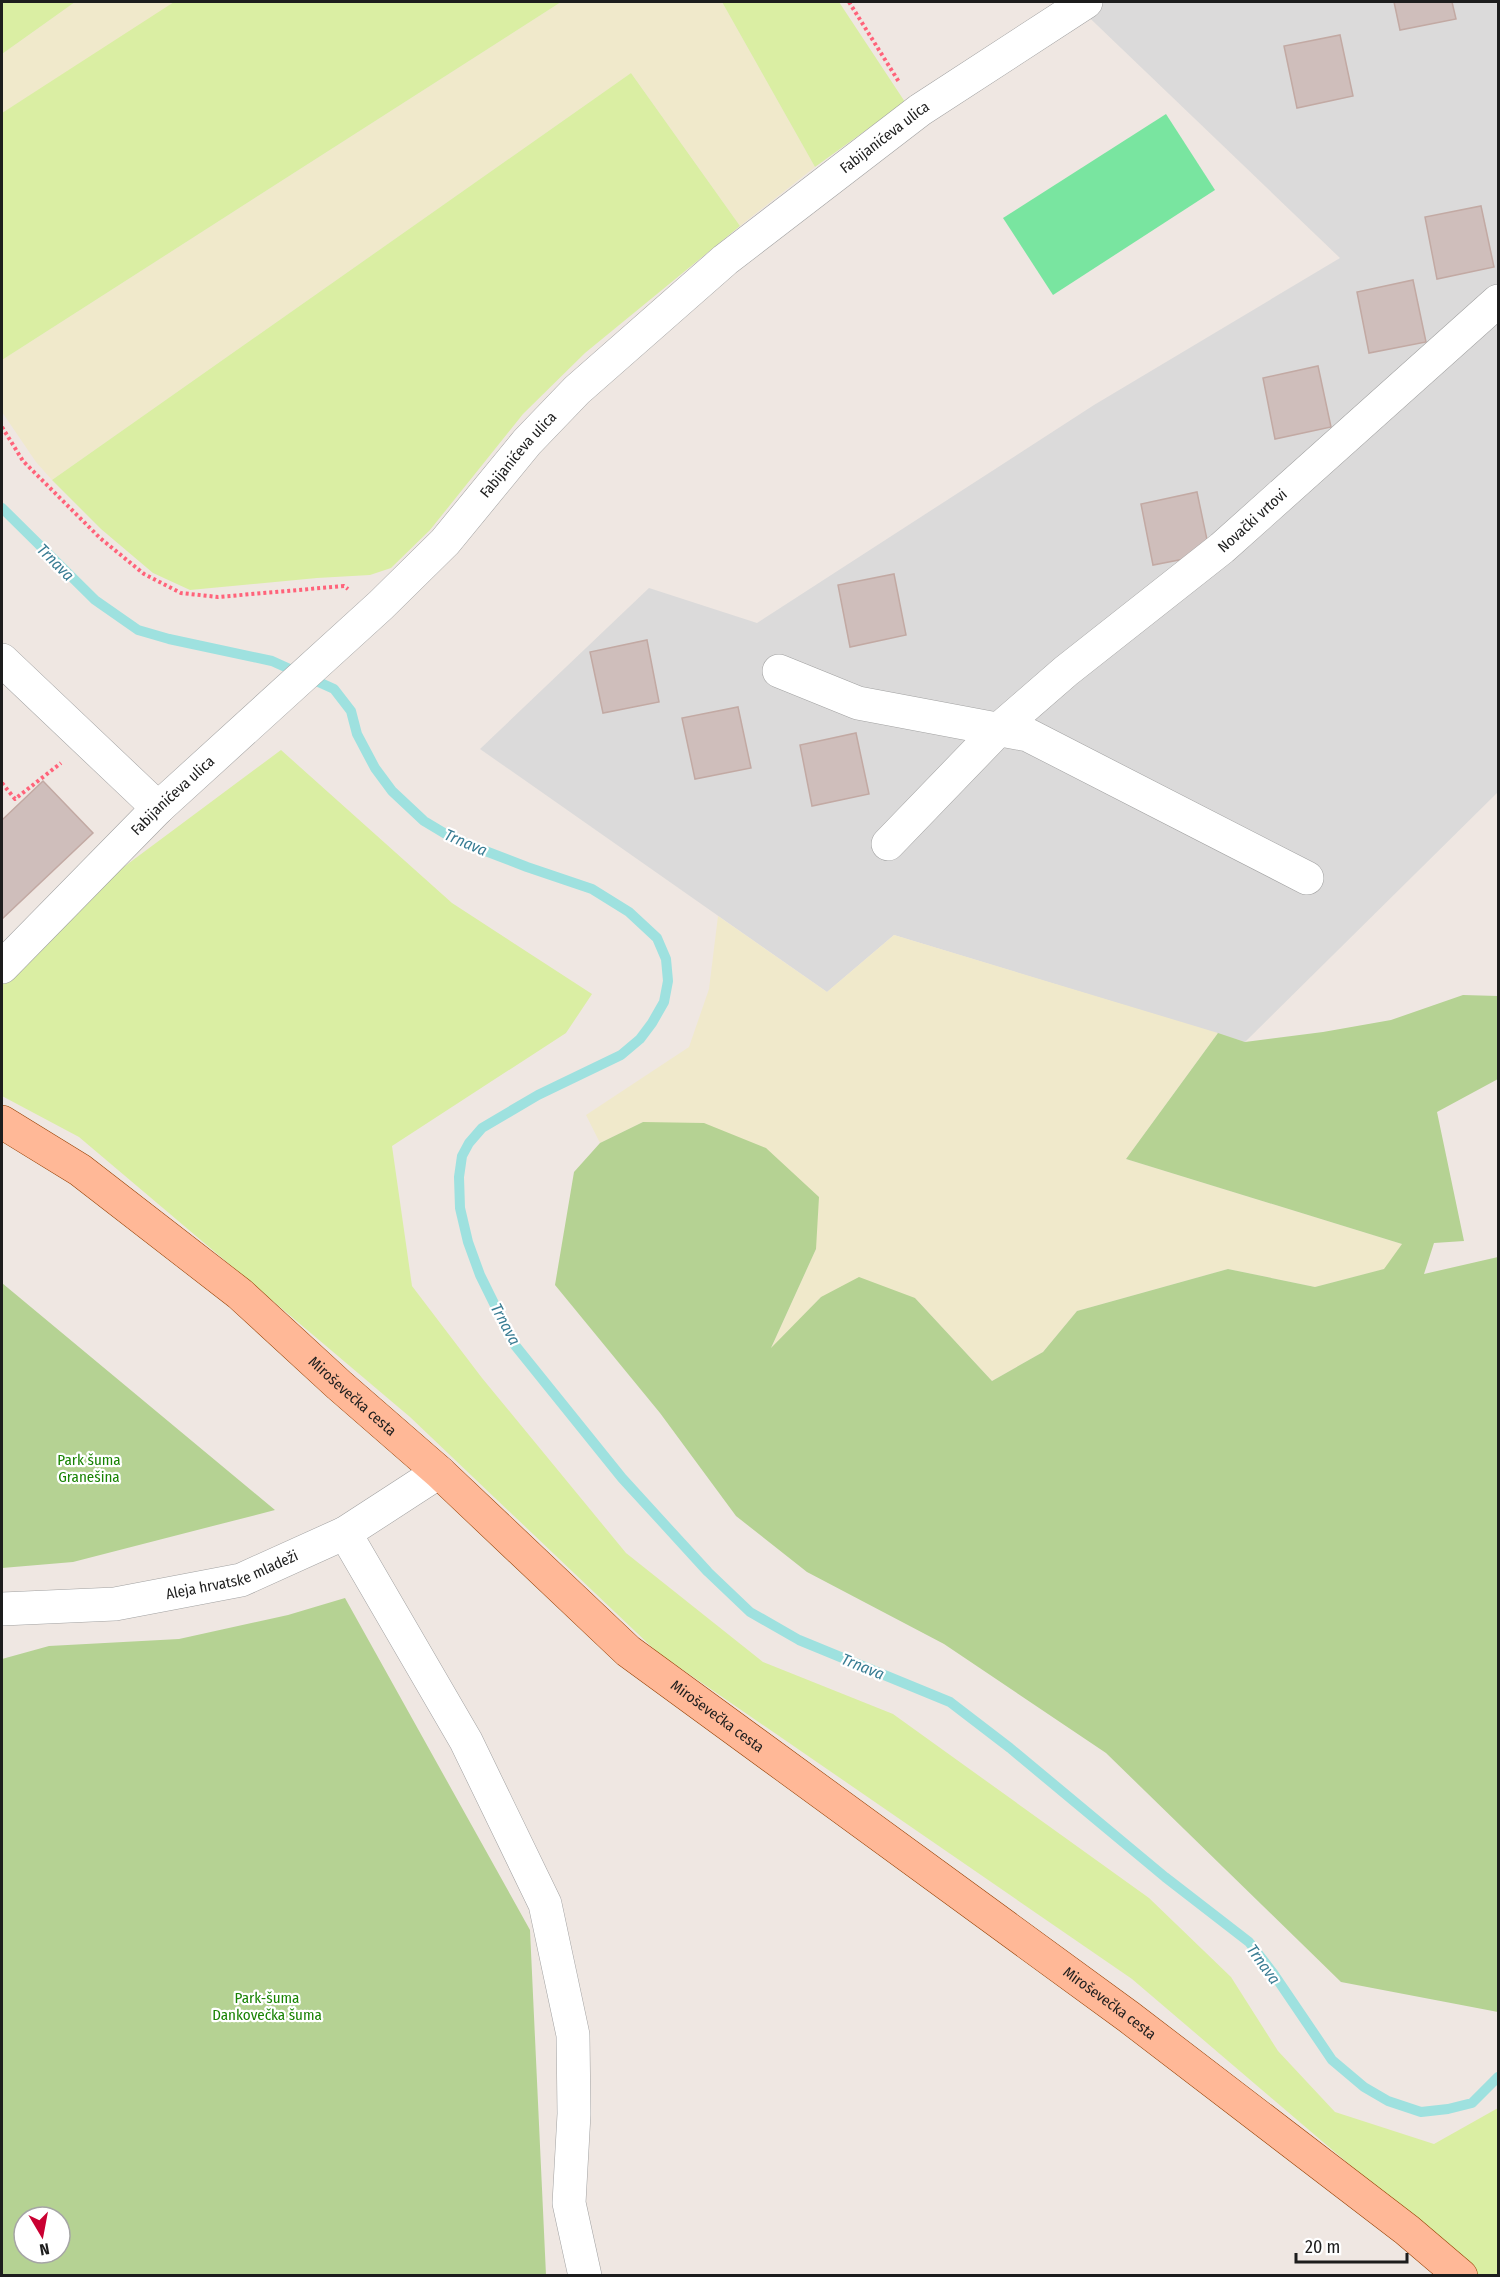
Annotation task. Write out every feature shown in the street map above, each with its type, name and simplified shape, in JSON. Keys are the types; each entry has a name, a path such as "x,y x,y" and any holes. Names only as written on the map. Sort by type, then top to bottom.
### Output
{"main road":[{"name":"Miroševečka cesta","path":"2,1122 81,1170 240,1294 339,1385 439,1472 628,1651 1129,2017 1407,2230 1461,2276"}],"street":[{"name":"Fabijanićeva ulica","path":"2,967 158,808 381,605 445,542 527,442 577,390 725,260 920,110 1086,2"},
{"name":"Novački vrtovi","path":"888,844 998,730 1066,671 1222,548 1498,301"},
{"path":"2,660 158,808"},
{"path":"779,671 858,703 1028,735 1306,878"},
{"name":"Aleja hrvatske mladeži","path":"2,1609 115,1604 241,1580 345,1533 439,1472"},
{"path":"345,1533 466,1741 545,1904 573,2034 574,2114 569,2203 585,2276"}],"path":[{"path":"849,2 898,80 920,110"},
{"path":"2,427 23,461 100,538 144,574 181,593 218,597 344,586 381,605"},
{"path":"2,783 15,799 87,742"}],"shaded area":[{"path":"75,2 178,2 2,113 2,54"},
{"path":"561,2 722,2 815,167 740,226 631,73 52,480 36,462 2,412 2,360"},
{"path":"1073,2 1498,2 1498,792 1245,1042 894,935 827,992 480,749 649,588 757,623 1094,405 1340,258"},
{"path":"718,916 827,992 894,935 1218,1033 1126,1159 1402,1244 1385,1269 1315,1287 1228,1269 1077,1311 1043,1352 992,1381 915,1298 821,1297 770,1350 816,1249 643,1122 600,1143 586,1115 689,1047 709,989"}],"green space":[{"path":"2,2 75,2 2,54"},
{"path":"174,2 561,2 2,360 2,113"},
{"path":"722,2 839,2 905,102 815,167"},
{"path":"631,73 740,226 585,353 523,414 430,530 391,568 370,575 190,590 153,573 101,529 52,480"},
{"path":"1166,114 1215,190 1053,295 1003,218"},
{"path":"281,750 452,903 592,994 566,1033 392,1146 412,1286 482,1378 626,1553 763,1662 893,1714 1149,1898 1231,1977 1278,2051 1335,2112 1434,2144 1498,2108 1498,2275 1479,2275 1132,1979 657,1652 410,1417 79,1137 2,1096 2,983 121,869"},
{"path":"1463,995 1498,996 1498,1079 1437,1112 1464,1241 1434,1243 1424,1274 1498,1257 1498,2012 1341,1982 1106,1753 944,1644 807,1572 736,1516 660,1413 555,1285 574,1172 600,1143 643,1122 704,1123 766,1148 819,1197 816,1249 771,1348 821,1297 859,1277 915,1298 992,1381 1043,1352 1077,1311 1228,1269 1315,1287 1384,1269 1402,1244 1126,1159 1218,1033 1245,1042 1323,1032 1391,1020"},
{"name":"Park šuma Granešina","path":"2,1283 275,1510 73,1562 2,1568"},
{"name":"Park-šuma Dankovečka šuma","path":"345,1598 530,1930 546,2275 2,2275 2,1659 49,1646 179,1639 288,1615"}],"building":[{"path":"1394,2 1452,2 1456,19 1400,30"},
{"path":"1340,35 1353,96 1297,108 1284,46"},
{"path":"1481,206 1494,267 1437,279 1425,217"},
{"path":"1413,280 1426,342 1369,353 1357,292"},
{"path":"1318,366 1331,427 1275,439 1263,378"},
{"path":"1197,492 1210,554 1153,565 1141,504"},
{"path":"894,574 906,635 850,647 838,585"},
{"path":"647,640 659,702 603,713 590,652"},
{"path":"738,707 751,768 695,779 682,718"},
{"path":"856,733 869,794 812,806 800,745"},
{"path":"43,781 93,833 2,919 2,820"}],"waterway":[{"name":"Trnava","path":"2,508 95,600 138,630 272,661 334,689 351,711 357,734 375,768 392,791 424,821 454,839 592,889 629,912 657,938 666,959 668,981 664,1002 652,1023 640,1039 621,1055 538,1095 482,1128 469,1143 462,1156 459,1177 460,1208 468,1242 480,1275 514,1344 622,1478 708,1572 750,1612 799,1640 950,1702 1010,1748 1165,1877 1249,1942 1332,2060 1364,2087 1388,2101 1421,2112 1472,2103 1498,2077"}]}
